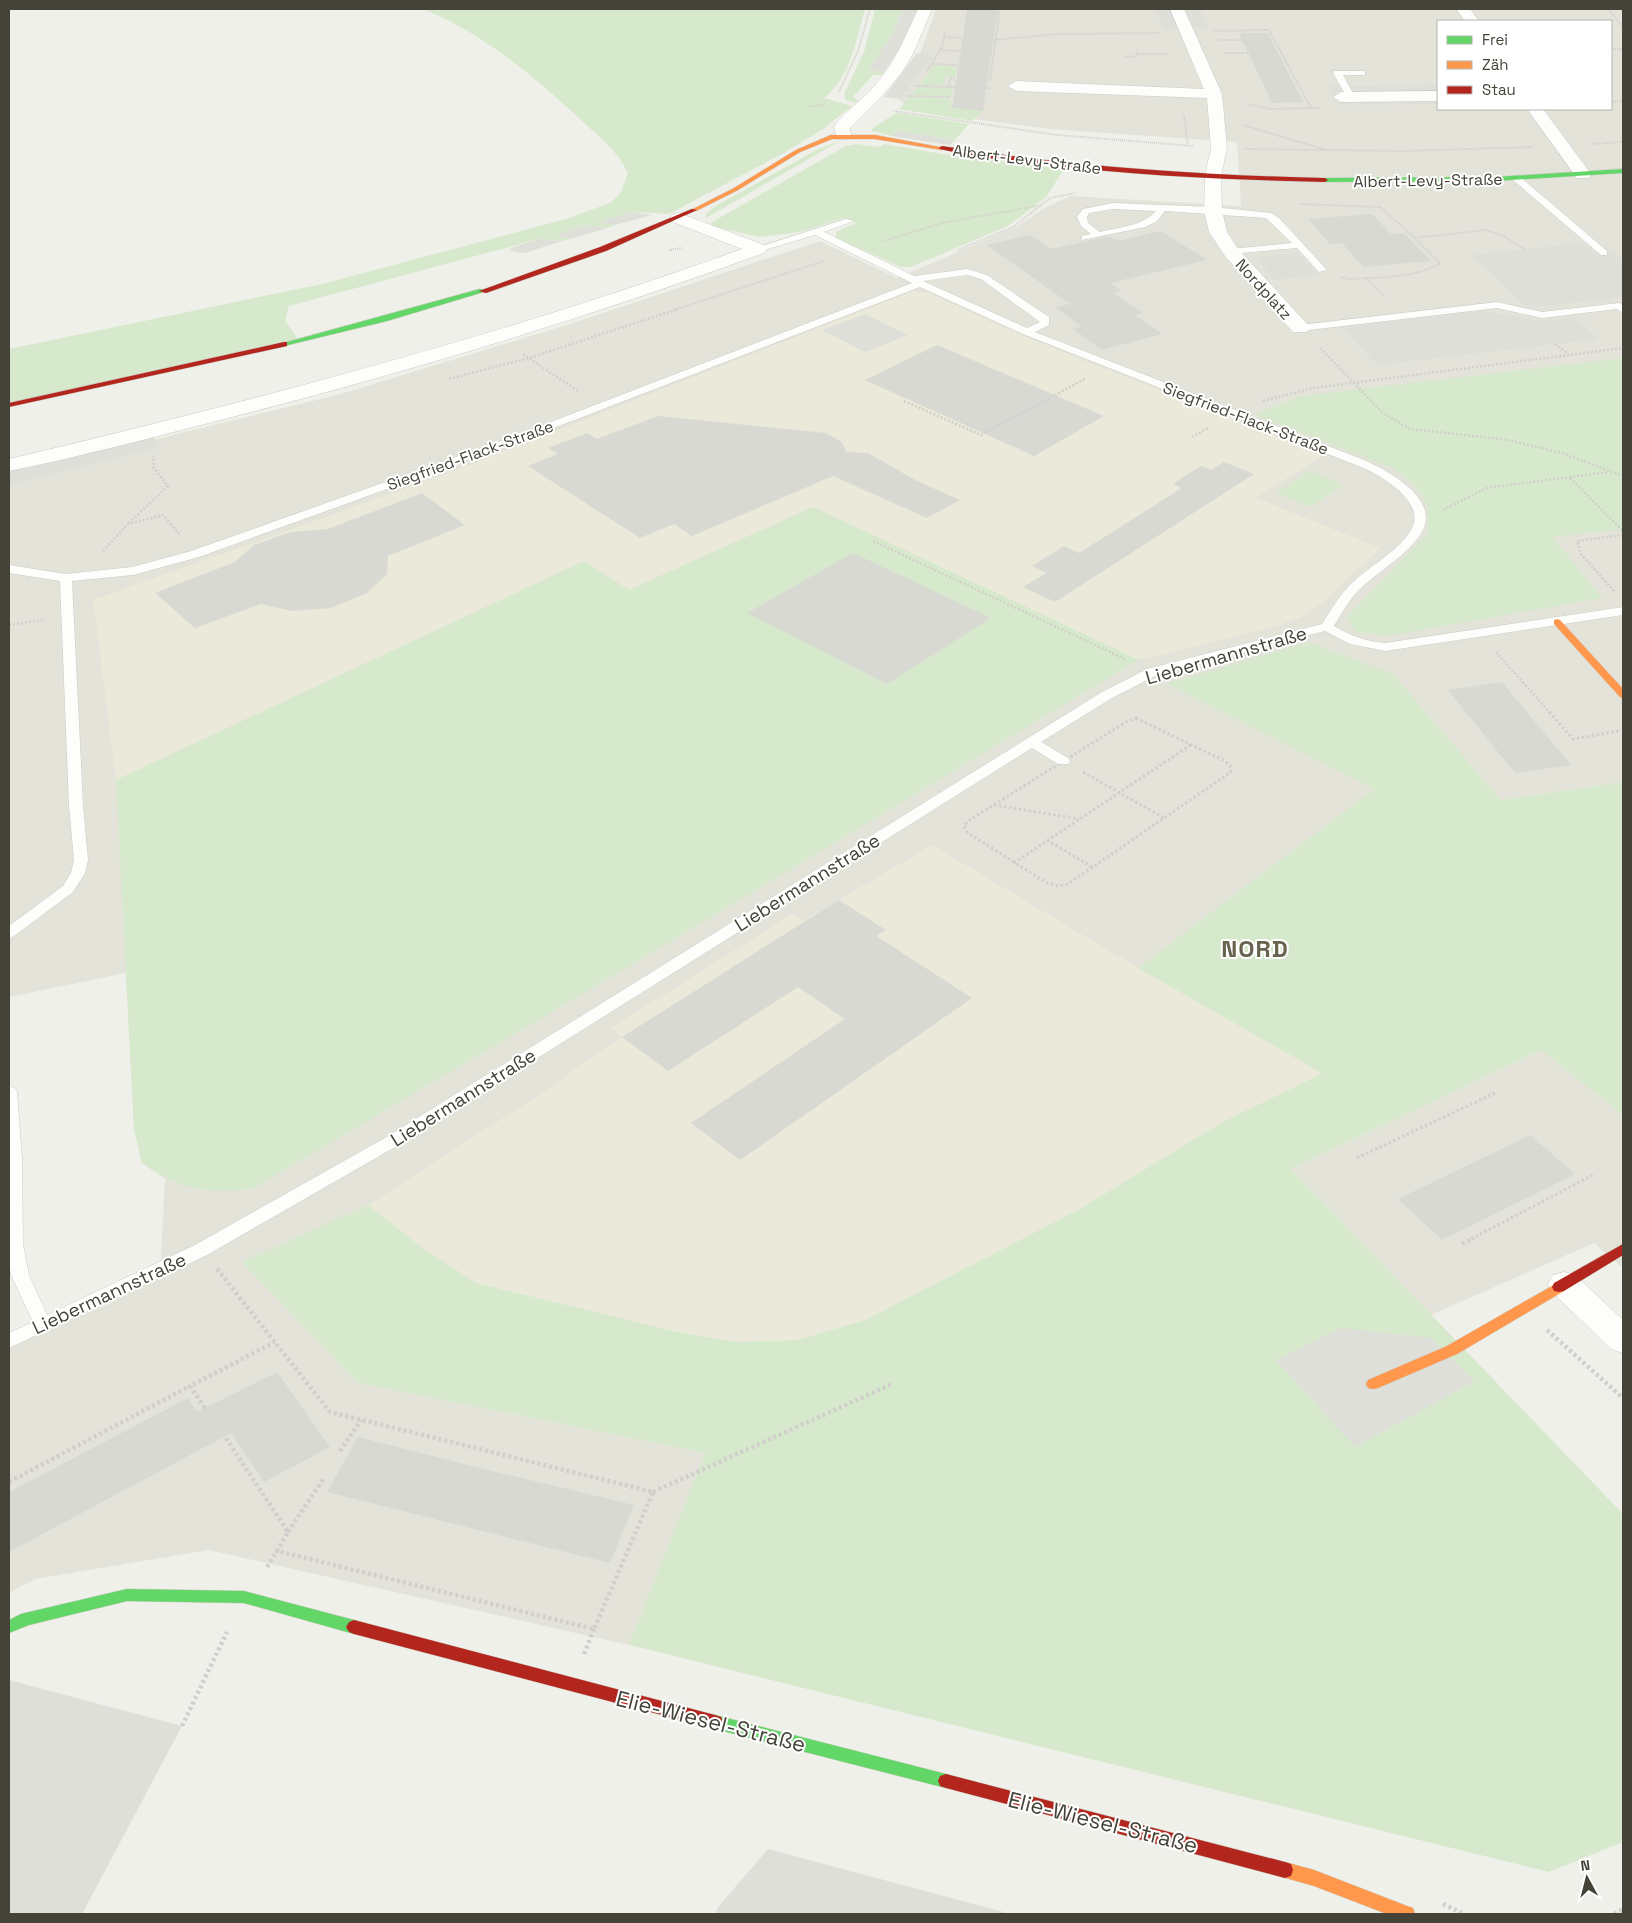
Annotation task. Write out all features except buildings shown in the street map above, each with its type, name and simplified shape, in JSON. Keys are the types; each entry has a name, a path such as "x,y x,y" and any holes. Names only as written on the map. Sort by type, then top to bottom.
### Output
{"street":[{"path":"9,405 102,387 338,331 447,302 578,259 679,218 733,190 822,139 843,136 842,127 878,92 906,54 925,9"},
{"path":"1177,9 1214,94 1219,148 1213,176"},
{"path":"1462,9 1471,20"},
{"path":"1016,86 1214,94"},
{"path":"1346,97 1437,96"},
{"path":"1536,110 1583,174"},
{"name":"Albert-Levy-Straße","path":"843,136 870,137 1070,165 1213,176 1317,181 1447,181 1623,171"},
{"name":"Nordplatz","path":"1213,176 1213,210 1218,232 1231,252 1300,328"},
{"path":"679,218 758,250"},
{"path":"9,465 196,421 499,337 637,293 758,250"},
{"path":"1557,622 1623,695"},
{"path":"1374,1384 1452,1350 1623,1249"},
{"path":"1564,1284 1623,1340"},
{"name":"Elie-Wiesel-Straße","path":"9,1627 26,1619 127,1595 244,1597 564,1683 1249,1859 1314,1878 1407,1914"}],"lane":[{"path":"1346,97 1337,73 1362,73"},
{"path":"1516,178 1604,253"},
{"path":"1098,235 1084,224 1082,217 1086,212 1113,206 1213,210 1268,215 1322,270"},
{"path":"1085,238 1142,225 1153,220 1163,208"},
{"path":"758,250 849,221"},
{"name":"Siegfried-Flack-Straße","path":"816,232 1027,332 1382,472 1410,494 1418,510 1419,525"},
{"path":"1231,252 1299,245"},
{"path":"917,281 967,272 984,277 1045,319 1045,323 1027,332"},
{"name":"Siegfried-Flack-Straße","path":"9,569 72,578 133,571 195,554 525,436 784,336 917,281"},
{"path":"1300,328 1498,305 1542,314 1619,306 1623,310"},
{"path":"1328,627 1339,606 1355,587 1413,538 1419,525"},
{"path":"9,932 68,889 78,873 81,860 76,805 69,616 72,578"},
{"path":"1557,622 1623,611"},
{"name":"Liebermannstraße","path":"9,1341 201,1250 396,1139 1031,742 1108,695 1152,672 1328,627 1345,639 1362,645 1386,647 1557,622"},
{"path":"1031,742 1067,763"},
{"path":"9,1092 14,1159 14,1245 20,1275 43,1325"}],"path":[{"path":"988,88 1000,9"},
{"path":"1608,9 1623,27"},
{"path":"1213,30 1269,30 1311,108"},
{"path":"995,40 1058,34 1160,33"},
{"path":"944,37 962,38"},
{"path":"1218,40 1243,40"},
{"path":"940,50 959,51"},
{"path":"1125,57 1138,56 1137,53 1168,54"},
{"path":"1224,53 1249,53"},
{"path":"932,64 957,65"},
{"path":"949,87 950,78 954,78"},
{"path":"915,86 956,87"},
{"path":"906,96 951,97"},
{"path":"809,107 825,104"},
{"path":"1216,122 1237,123 1331,152"},
{"path":"529,358 942,223 1042,205"},
{"path":"1322,270 1349,279 1418,273 1435,268 1440,263 1415,238"},
{"path":"1366,278 1386,298"},
{"name":"Nordplatz","path":"1300,328 1383,413 1410,429 1508,440 1562,453 1623,476"},
{"path":"1556,344 1568,355"},
{"path":"1234,414 1270,398 1313,388 1623,348"},
{"path":"904,401 981,435 1111,365"},
{"path":"72,578 168,486 154,468 153,457 146,452"},
{"path":"1419,525 1455,502 1487,488 1609,472"},
{"path":"1570,477 1623,533"},
{"path":"128,524 163,514 195,554"},
{"path":"1618,595 1581,554 1577,541 1623,533"},
{"path":"873,541 1152,672"},
{"path":"9,625 69,616"},
{"path":"1479,633 1573,739 1620,731"},
{"path":"1136,718 1225,761 1230,766 1231,772 1068,884 1058,886 1047,883 968,833 964,826 968,821 994,805 1067,763 1126,722 1136,718"},
{"path":"1014,862 1192,744"},
{"path":"1079,770 1164,818"},
{"path":"994,805 1079,819"},
{"path":"1047,840 1092,867"},
{"path":"1357,1158 1496,1093"},
{"path":"1462,1244 1593,1175"},
{"path":"218,1270 330,1412 653,1492 892,1384"},
{"path":"1523,1308 1623,1398"},
{"path":"9,1482 275,1342"},
{"path":"190,1386 205,1408"},
{"path":"340,1451 361,1420"},
{"path":"225,1437 288,1532"},
{"path":"182,1726 244,1597 264,1573 288,1532 324,1478"},
{"path":"277,1551 594,1628 653,1492"},
{"path":"1614,1914 1623,1909"}],"shaded area":[{"path":"902,9 918,9 908,36 884,72 868,70 893,34"},
{"path":"936,9 1623,9 1623,782 1501,800 1393,674 1167,684 1375,789 1139,968 673,1331 476,1283 358,1383 706,1453 629,1645 209,1550 35,1579 9,1593 9,1348 160,1275 165,1179 142,1163 134,1129 126,973 9,997 9,475 341,394 573,323 820,241 897,278 1014,228 1043,209 1070,196 1241,206 1237,142 1050,129 912,111 893,94 918,60"},
{"path":"1156,9 1200,9 1208,27 1164,29"},
{"path":"917,53 934,55 899,99 884,97"},
{"path":"1437,85 1437,104 1340,105 1330,86"},
{"path":"897,131 955,140 950,145 891,136"},
{"path":"632,212 652,215 615,225 598,222"},
{"path":"586,225 607,228 571,239 555,235"},
{"path":"539,239 562,241 525,253 510,251 511,248"},
{"path":"1581,243 1593,252 1611,250 1623,260 1623,297 1528,308 1472,255"},
{"path":"1297,253 1319,275 1275,280 1255,257"},
{"path":"913,291 929,293 1007,329 1095,365 1325,454 1256,498 1380,548 1323,602 1304,616 1277,626 1139,660 813,507 629,590 584,561 116,780 93,600 449,473"},
{"path":"1484,311 1541,321 1574,317 1599,339 1377,365 1342,327"},
{"path":"865,314 908,335 865,352 822,330"},
{"path":"149,432 161,447 9,485 9,465"},
{"path":"932,845 1138,968 1323,1072 1221,1123 1078,1210 865,1320 797,1340 736,1342 673,1331 476,1283 421,1247 368,1205 537,1096 622,1037 611,1028 792,914 804,921"},
{"path":"1541,1050 1623,1115 1623,1268 1594,1243 1431,1315 1291,1169"},
{"path":"1341,1328 1430,1338 1475,1381 1355,1447 1276,1360"},
{"path":"9,1680 182,1726 82,1914 9,1913"},
{"path":"768,1849 1011,1914 716,1914 718,1907"}],"green space":[{"path":"423,9 865,9 851,57 841,80 824,98 852,106 823,129 782,154 669,214 632,212 599,222 615,225 607,228 586,225 556,235 571,239 562,241 539,239 289,306 285,320 299,341 93,389 9,405 9,349 322,284 566,219 610,203 620,194 628,173 613,150 600,137 544,87 487,43 466,30"},
{"path":"875,9 902,9 893,34 868,70 884,72 882,75 873,75 853,97 858,101 855,103 846,100 844,94 864,52"},
{"path":"934,65 957,67 955,76 946,76 944,85 920,85"},
{"path":"919,87 952,89 952,96 911,95"},
{"path":"909,98 951,99 950,108 984,109 972,121 899,109"},
{"path":"896,113 969,124 955,140 897,131 891,136 870,130"},
{"path":"840,141 706,218 706,214 714,207 820,148"},
{"path":"857,144 880,147 884,144 943,154 1064,169 1046,197 1008,226 911,267 901,267 836,238 836,232 856,223 844,218 800,232 759,237 716,227 710,223 846,146"},
{"path":"1623,358 1623,529 1553,537 1602,598 1388,636 1356,632 1347,617 1427,534 1428,506 1415,486 1393,468 1257,416 1257,413 1301,396"},
{"path":"1310,471 1344,485 1310,507 1276,493"},
{"path":"813,507 1139,660 640,960 254,1188 223,1191 195,1188 169,1179 142,1163 134,1129 116,780 584,561 629,590"},
{"path":"1309,642 1393,674 1501,800 1623,782 1623,1115 1541,1050 1291,1169 1623,1514 1623,1842 1549,1872 629,1645 705,1453 358,1383 242,1262 368,1205 421,1247 476,1283 673,1331 736,1342 797,1340 865,1320 1078,1210 1221,1123 1322,1073 1138,968 1374,789 1167,684"}],"traffic: fast":[{"path":"1325,180 1494,179 1623,171"},
{"path":"284,344 384,319 483,291"},
{"path":"9,1627 26,1619 127,1595 244,1597 354,1627"},
{"path":"715,1722 946,1781"}],"traffic: slow":[{"path":"694,210 736,189 798,151 831,137 875,137 942,148"},
{"path":"1557,622 1623,695"},
{"path":"1373,1384 1452,1350 1559,1287"},
{"path":"1285,1870 1314,1878 1407,1914"}],"traffic: jam":[{"path":"942,148 989,156 1133,172 1325,180"},
{"path":"483,291 603,249 694,210"},
{"path":"9,405 284,344"},
{"path":"1559,1287 1623,1249"},
{"path":"354,1627 715,1722"},
{"path":"946,1781 1285,1870"}],"district":[{"name":"NORD","path":"1255,949"}]}
